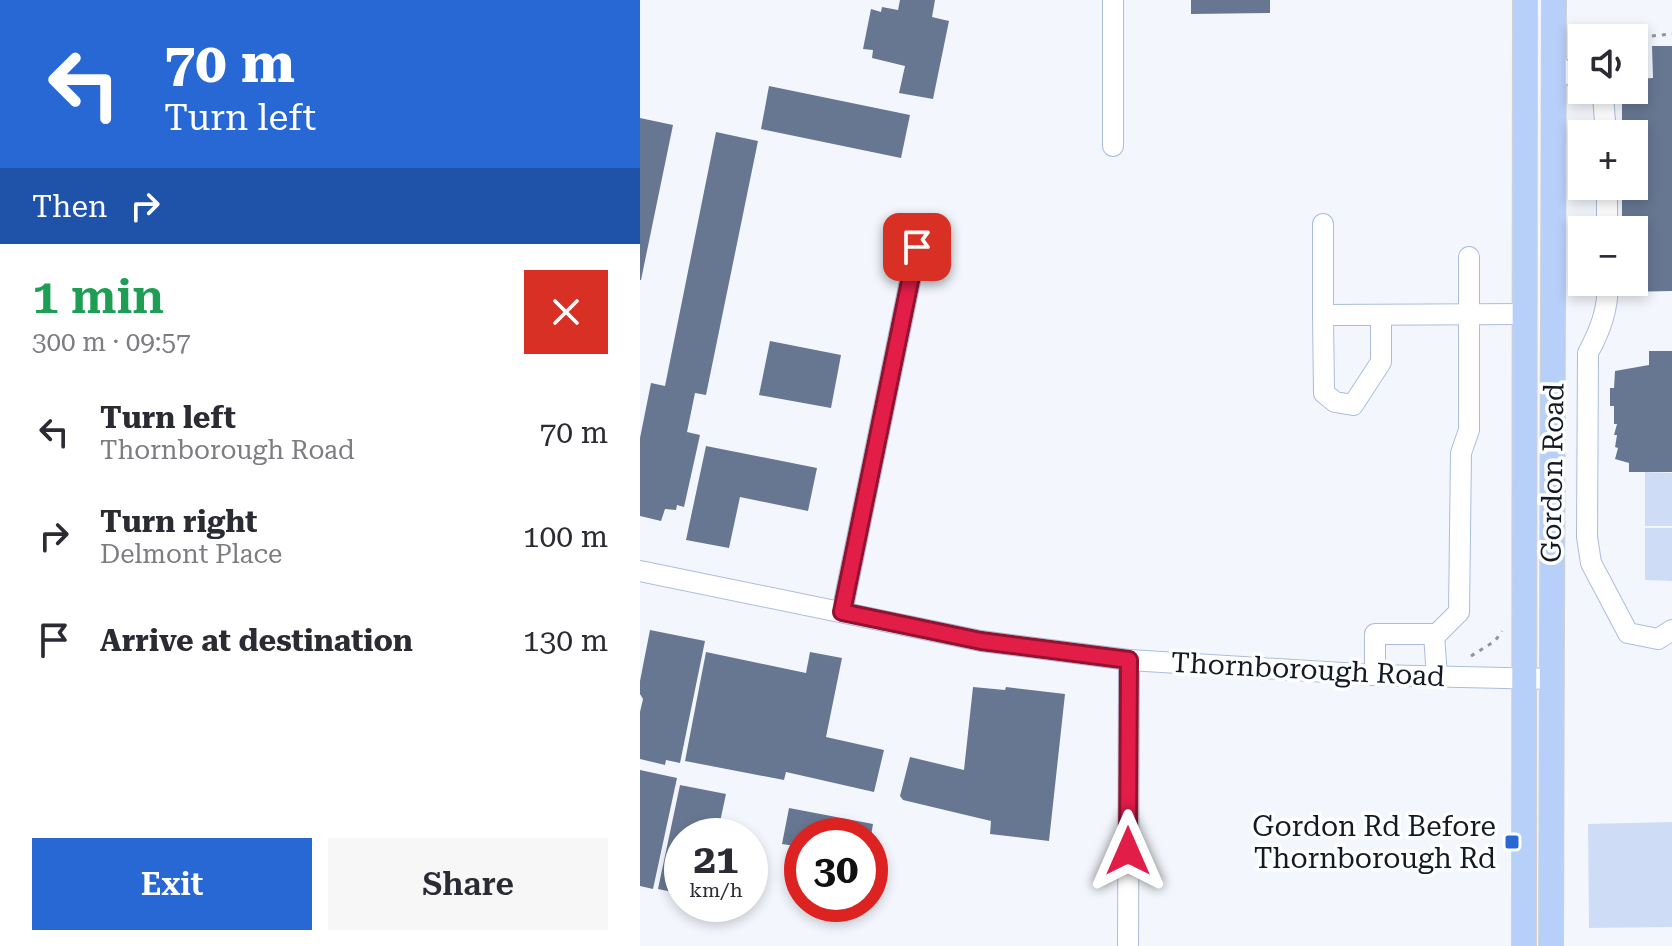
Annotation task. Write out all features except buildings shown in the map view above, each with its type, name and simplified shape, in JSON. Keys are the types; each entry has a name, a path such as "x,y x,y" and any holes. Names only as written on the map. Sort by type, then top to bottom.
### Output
{"main road":[{"name":"Gordon Road","path":"1524,946 1525,0"},
{"name":"Gordon Road","path":"1551,946 1554,0"}],"street":[{"path":"1113,0 1113,146"},
{"path":"1553,63 1568,73"},
{"path":"1323,224 1324,393 1335,402 1353,405 1381,362 1381,315"},
{"path":"842,612 917,247"},
{"path":"1375,675 1375,634 1437,634 1459,612 1461,453 1469,430 1469,257"},
{"path":"1608,296 1608,307 1588,353 1587,537 1591,563 1628,633 1658,639 1672,630"},
{"path":"1323,315 1525,314"},
{"name":"Thornborough Road","path":"640,571 981,641 1129,660 1375,675 1436,668 1552,679"},
{"path":"1434,634 1436,668"},
{"path":"1128,946 1129,660"}],"path":[{"path":"1648,36 1672,34"},
{"path":"1436,668 1477,654 1495,641 1508,623"}],"shaded area":[{"path":"1645,472 1672,473 1672,526 1645,526"},
{"path":"1645,528 1672,528 1672,581 1645,580"},
{"path":"1672,822 1672,927 1589,928 1588,824"}],"place":[{"name":"Gordon Rd Before Thornborough Rd","path":"1512,842"}],"route":[{"path":"917,247 842,612 981,641 1129,660 1128,851"}]}
